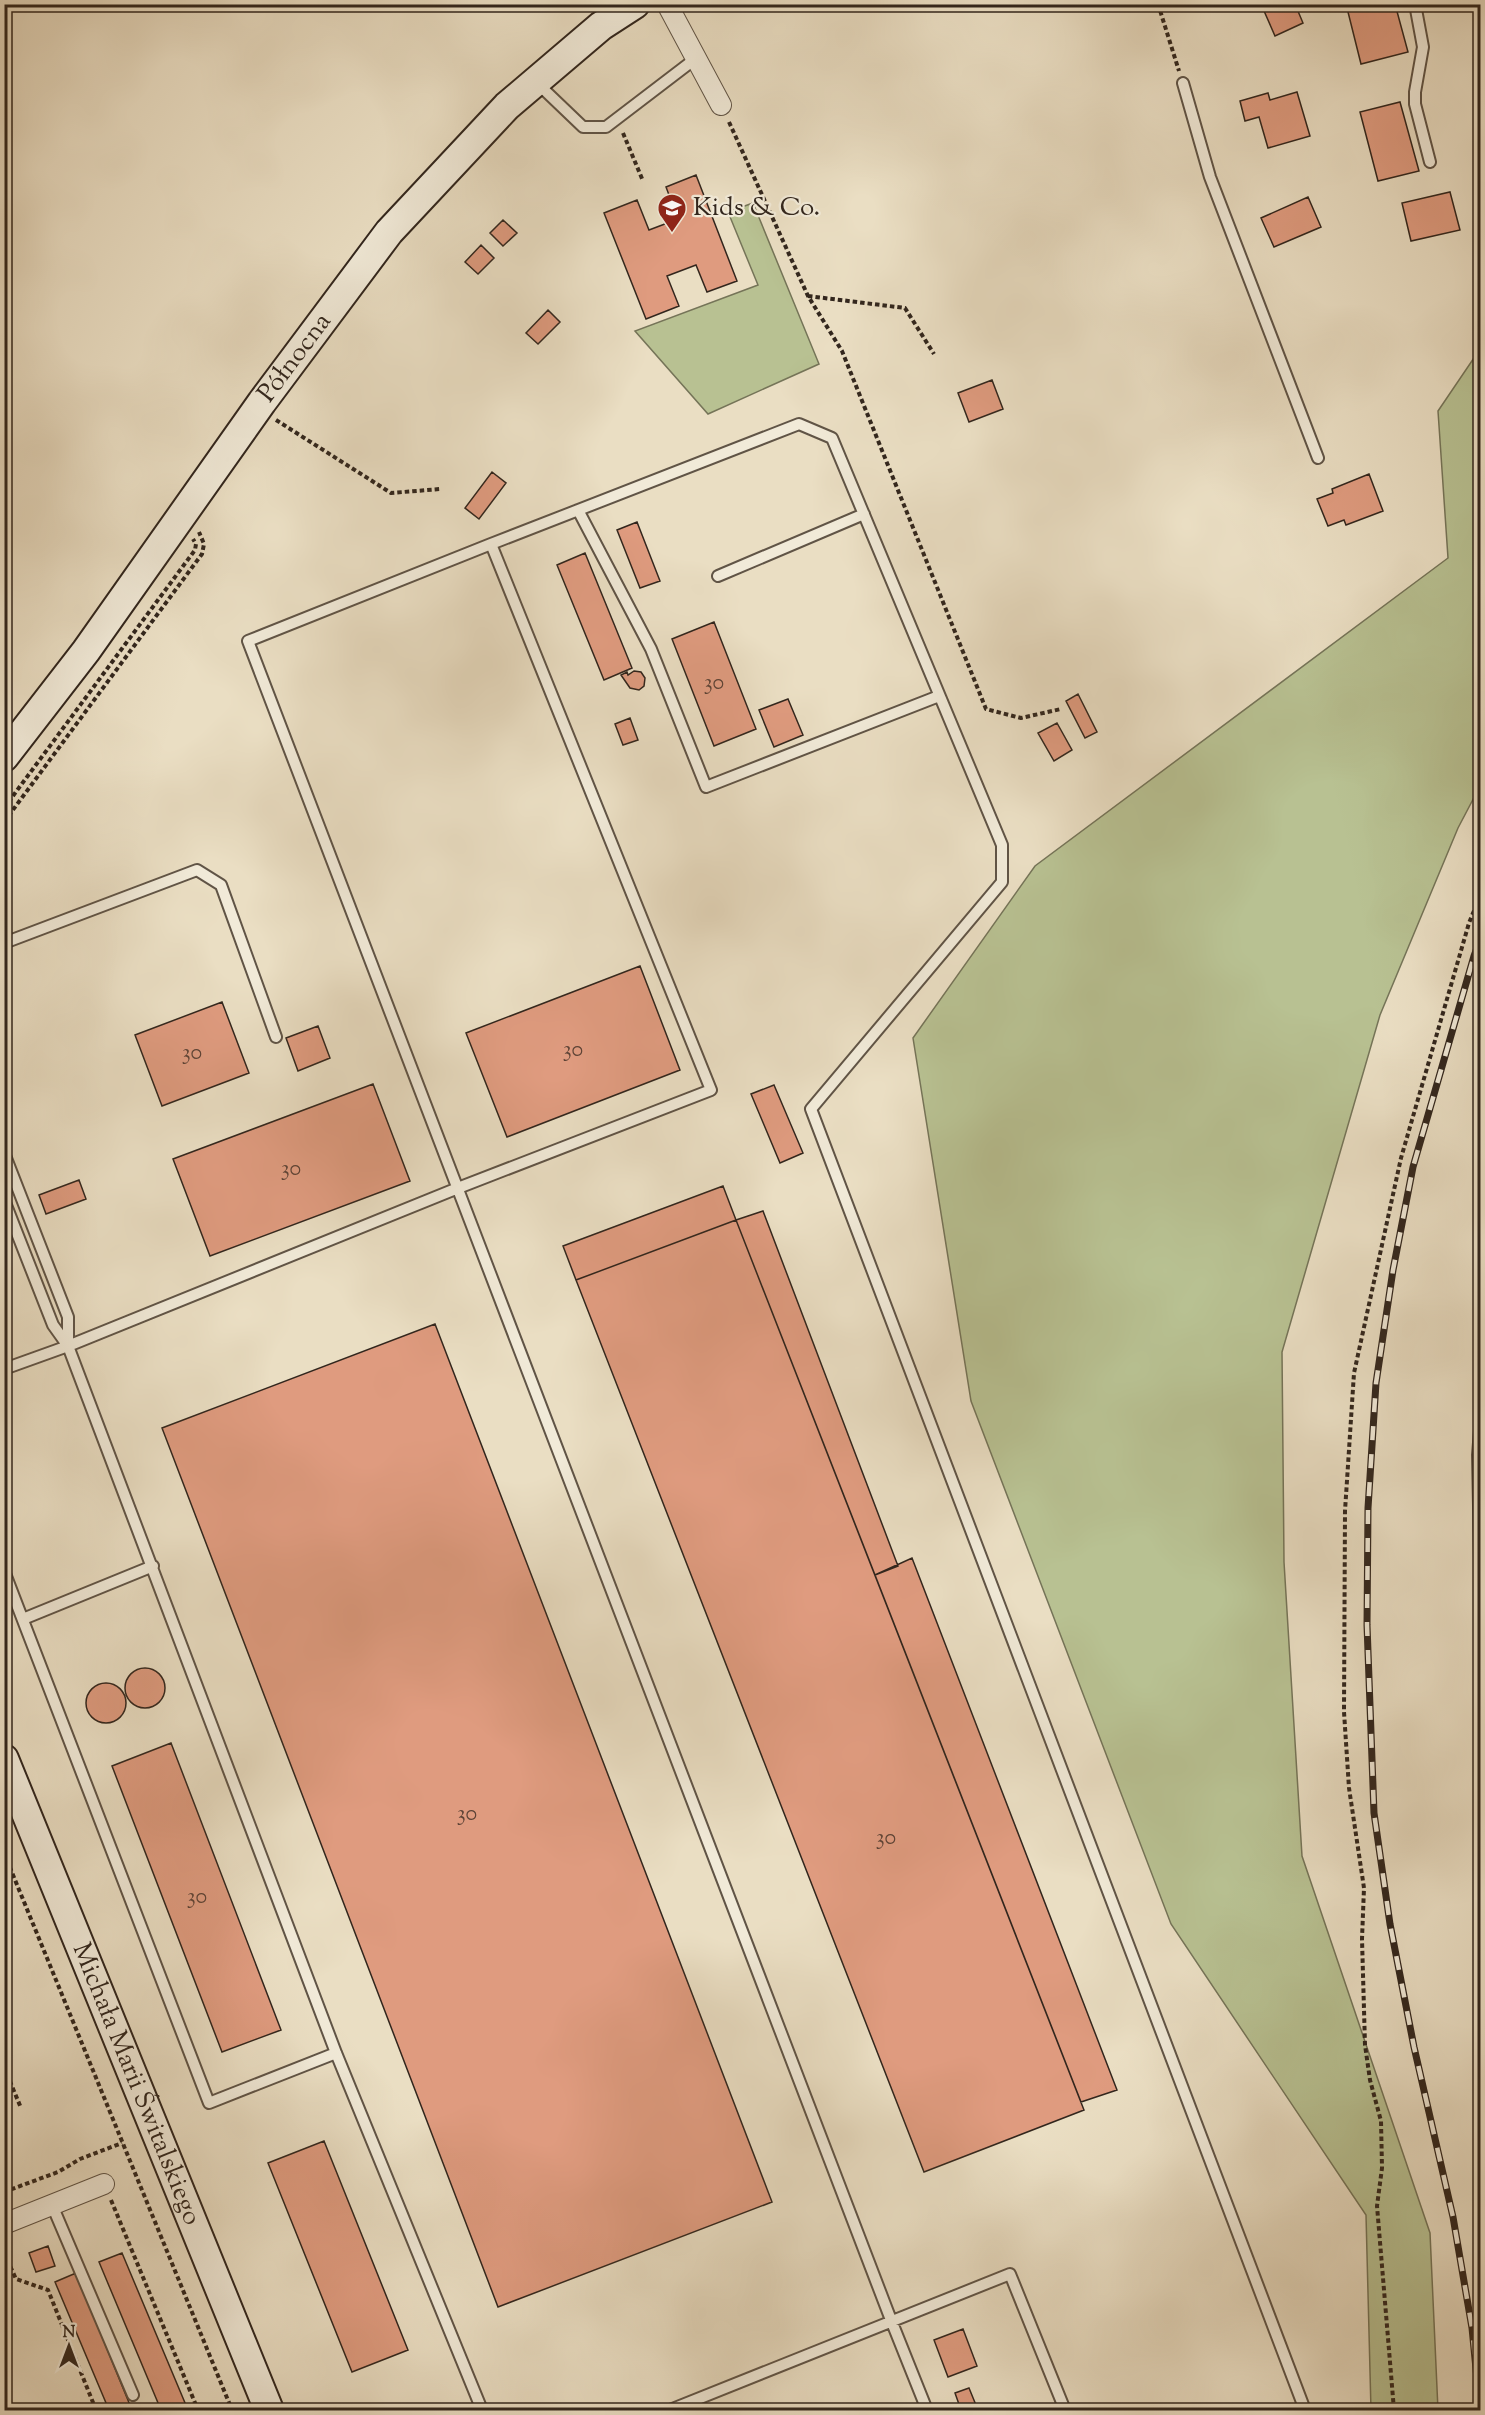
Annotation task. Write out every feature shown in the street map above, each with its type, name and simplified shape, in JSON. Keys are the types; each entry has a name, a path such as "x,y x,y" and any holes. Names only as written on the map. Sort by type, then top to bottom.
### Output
{"street":[{"name":"Północna","path":"4,757 86,651 257,408 389,232 507,106 601,26 635,4"},
{"path":"667,4 721,105"},
{"name":"Michała Marii Świtalskiego","path":"4,1759 269,2410"},
{"path":"4,2224 104,2184"}],"lane":[{"path":"1415,4 1423,47 1414,93 1415,104 1430,162"},
{"path":"536,82 583,127 606,127 695,59"},
{"path":"1183,83 1210,177 1318,458"},
{"path":"927,2410 248,641 799,424 832,438 1002,845 1002,882 811,1109 1305,2410"},
{"path":"578,510 651,649 706,787 939,696"},
{"path":"718,576 864,514"},
{"path":"4,1369 68,1346 458,1188 711,1089 491,544"},
{"path":"4,944 197,870 221,885 276,1037"},
{"path":"4,1153 68,1317 68,1346"},
{"path":"4,1200 53,1325 68,1346 336,2053 482,2410"},
{"path":"1480,1430 1478,1455 1480,1557"},
{"path":"23,1619 153,1566"},
{"path":"4,1571 209,2103 336,2053"},
{"path":"52,2205 133,2395"},
{"path":"670,2410 1010,2274 1065,2410"}],"path":[{"path":"1158,4 1183,83"},
{"path":"721,105 808,296 842,351 986,709 1021,718 1061,709"},
{"path":"617,119 643,182"},
{"path":"808,296 905,308 934,354"},
{"path":"257,408 391,493 440,489"},
{"path":"4,822 202,554 204,544 196,528"},
{"path":"1394,2410 1377,2206 1382,2168 1381,2121 1365,2045 1362,1939 1364,1888 1348,1788 1344,1712 1345,1511 1354,1373 1401,1158 1469,923 1480,896"},
{"path":"4,1853 232,2410"},
{"path":"4,2067 21,2108"},
{"path":"4,2192 58,2172 80,2159 122,2143"},
{"path":"104,2184 198,2410"},
{"path":"5,2255 16,2279 48,2290 96,2410"}],"green space":[{"path":"753,203 819,364 708,414 635,331 758,285 728,212"},
{"path":"1480,349 1480,786 1458,828 1380,1015 1282,1352 1284,1562 1302,1856 1430,2233 1438,2410 1371,2410 1366,2215 1171,1924 971,1401 913,1038 1035,866 1448,558 1438,411"}],"building":[{"path":"1261,4 1295,4 1303,23 1275,36"},
{"path":"1346,4 1395,4 1408,52 1361,64"},
{"path":"1297,92 1310,136 1268,148 1259,117 1245,121 1240,101 1268,93 1270,100"},
{"path":"1400,102 1419,171 1378,181 1360,112"},
{"path":"696,175 737,281 707,292 696,265 667,276 679,306 646,319 604,213 637,200 649,230 678,219 666,187"},
{"path":"1450,192 1460,230 1411,241 1402,203"},
{"path":"1308,197 1321,227 1274,247 1261,218"},
{"path":"503,220 517,233 503,246 490,233"},
{"path":"481,245 494,258 478,274 465,262"},
{"path":"548,310 560,322 538,344 526,333"},
{"path":"992,380 1003,409 969,422 958,393"},
{"path":"492,472 506,483 479,519 465,508"},
{"path":"1369,474 1383,511 1346,525 1344,520 1328,526 1317,499 1333,493 1332,489"},
{"path":"637,522 660,581 640,588 617,530"},
{"path":"585,553 632,668 604,680 557,565"},
{"path":"714,622 756,729 714,746 672,639"},
{"path":"634,671 641,672 645,678 644,686 639,690 630,688 621,675 627,672 628,675"},
{"path":"1078,694 1097,732 1085,738 1066,701"},
{"path":"788,699 803,735 774,747 759,710"},
{"path":"630,718 638,740 623,745 615,724"},
{"path":"1057,723 1072,750 1054,761 1038,733"},
{"path":"640,966 680,1070 507,1137 466,1033"},
{"path":"222,1002 249,1073 162,1106 135,1035"},
{"path":"318,1026 330,1058 298,1071 286,1038"},
{"path":"373,1084 410,1181 210,1256 173,1159"},
{"path":"774,1085 803,1153 780,1163 751,1094"},
{"path":"79,1180 86,1199 46,1214 39,1195"},
{"path":"723,1186 736,1220 576,1280 563,1246"},
{"path":"763,1211 898,1566 875,1575 736,1220"},
{"path":"736,1220 1084,2110 924,2172 576,1280"},
{"path":"435,1324 772,2202 498,2307 162,1428"},
{"path":"912,1558 1117,2090 1081,2102 875,1575"},
{"path":"145,1668 153,1669 159,1674 164,1680 164,1696 159,1702 153,1707 145,1708 137,1707 131,1702 126,1696 125,1688 126,1680 131,1674 137,1669"},
{"path":"106,1683 120,1689 126,1703 120,1717 106,1723 92,1717 86,1703 92,1689"},
{"path":"171,1743 281,2030 222,2052 112,1766"},
{"path":"324,2141 408,2350 352,2372 268,2163"},
{"path":"48,2246 55,2266 36,2272 29,2253"},
{"path":"122,2253 188,2410 161,2410 99,2262"},
{"path":"76,2273 132,2410 109,2410 55,2282"},
{"path":"963,2329 977,2366 948,2377 934,2340"},
{"path":"969,2388 978,2410 961,2410 955,2393"}],"railway":[{"path":"1480,940 1413,1167 1393,1270 1376,1383 1368,1508 1367,1625 1374,1813 1390,1924 1414,2047 1453,2217 1472,2328 1480,2410"}],"place":[{"name":"Kids & Co.","path":"672,234"}]}
